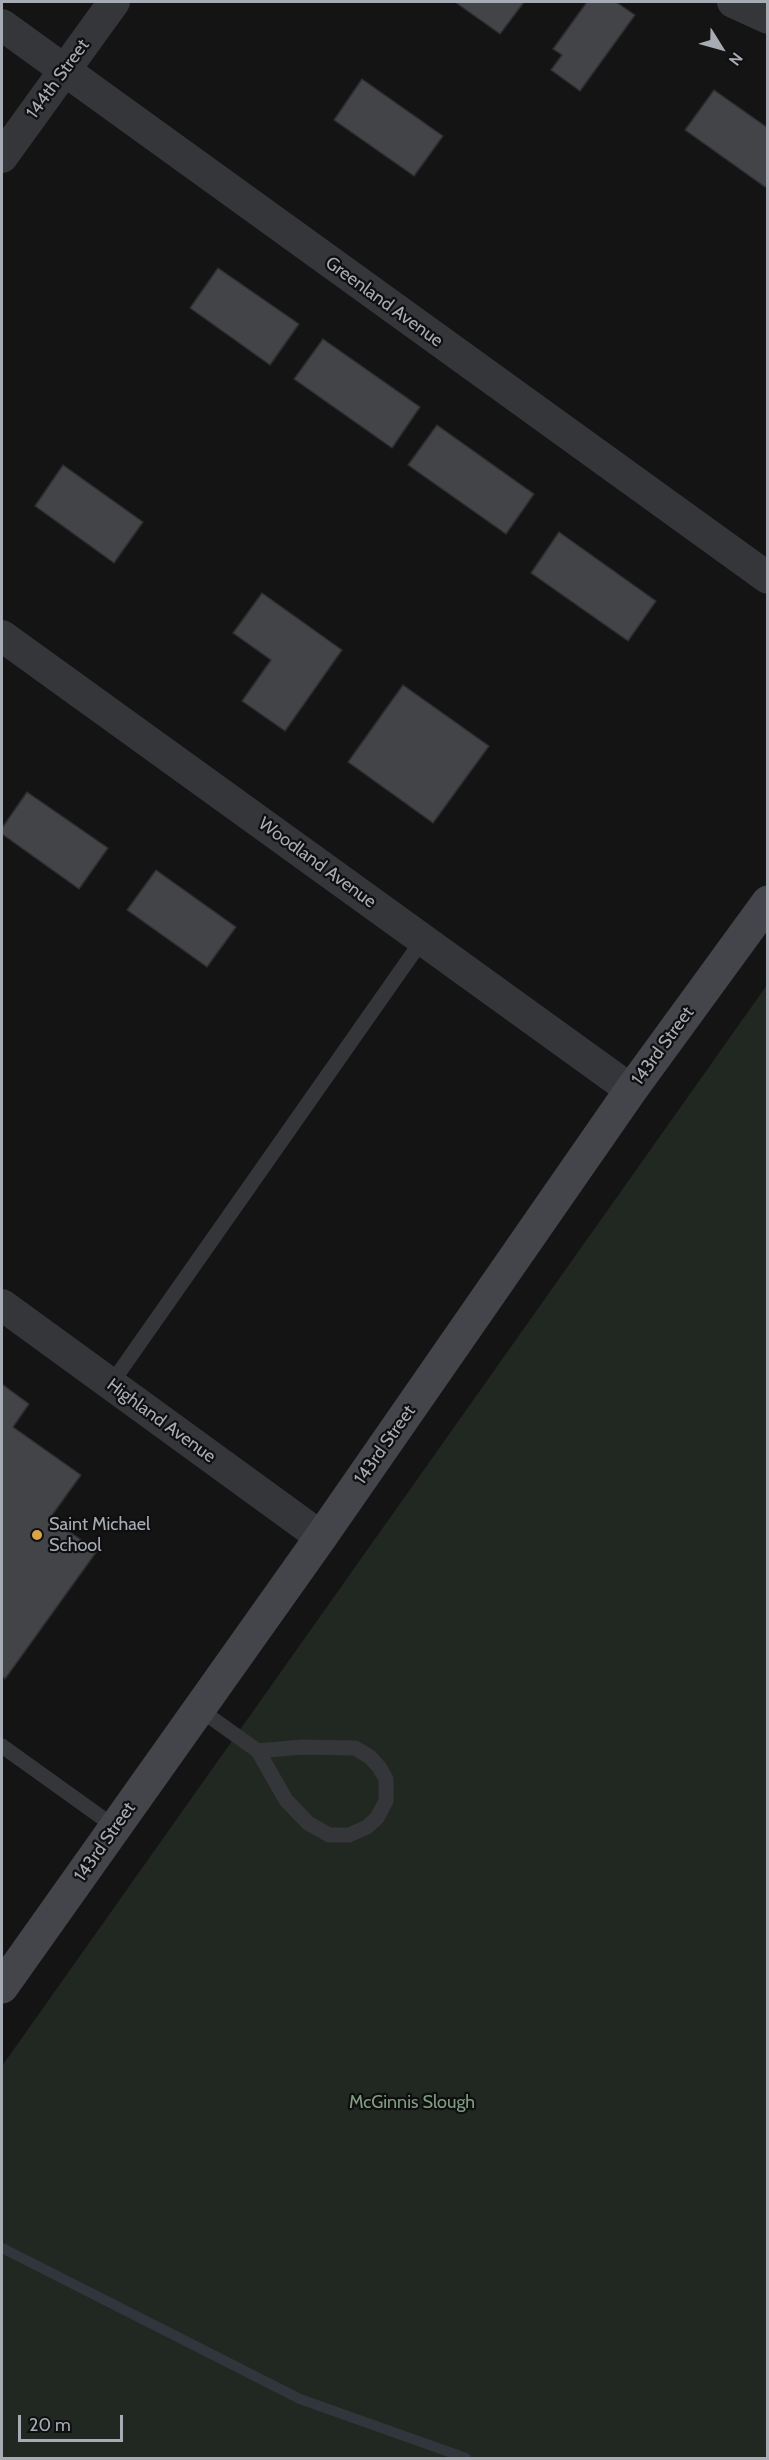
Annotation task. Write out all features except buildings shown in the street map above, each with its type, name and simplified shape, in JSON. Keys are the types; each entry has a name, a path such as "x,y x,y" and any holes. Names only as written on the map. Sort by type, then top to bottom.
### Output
{"main road":[{"name":"143rd Street","path":"2,1987 321,1537 632,1090 768,902"}],"street":[{"name":"144th Street","path":"2,157 114,2"},
{"path":"733,2 768,18"},
{"name":"Greenland Avenue","path":"2,25 768,578"},
{"name":"Woodland Avenue","path":"2,636 632,1090"},
{"name":"Highland Avenue","path":"2,1305 321,1537"}],"lane":[{"path":"111,1384 423,939"},
{"path":"199,1709 258,1751 286,1800 308,1823 329,1835 350,1835 367,1827 377,1818 386,1802 388,1791 386,1779 379,1767 370,1757 355,1749 302,1747 258,1751"},
{"path":"2,1746 115,1827"}],"green space":[{"name":"McGinnis Slough","path":"767,985 767,2458 2,2458 2,2066"}],"waterway":[{"path":"2,2248 300,2399 466,2458"}],"place":[{"name":"Saint Michael School","path":"37,1535"}]}
